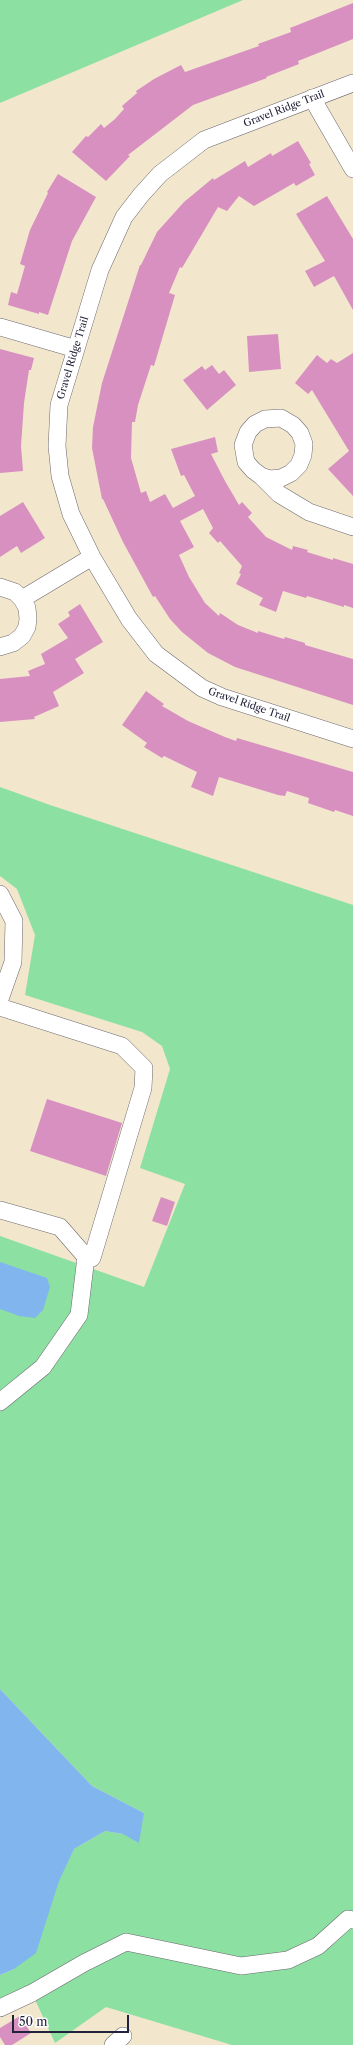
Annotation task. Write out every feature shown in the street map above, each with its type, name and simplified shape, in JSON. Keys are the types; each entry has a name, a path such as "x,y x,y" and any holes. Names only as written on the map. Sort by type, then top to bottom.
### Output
{"street":[{"name":"Gravel Ridge Trail","path":"353,83 204,140 160,174 124,217 110,244 100,270 59,405 57,446 60,476 71,514 92,557 129,619 156,654 191,681 222,697 353,739"},
{"path":"312,98 353,169"},
{"path":"0,327 76,349"},
{"path":"261,476 279,494 309,512 353,527"},
{"path":"22,599 92,557"},
{"path":"0,587 15,592 22,599 27,608 27,627 22,636 13,643 0,647"},
{"path":"0,894 14,921 13,962 0,999"},
{"path":"0,1007 122,1046 144,1068 143,1088 92,1258 86,1257 60,1226 0,1210"},
{"path":"0,1402 43,1367 80,1315 86,1257"},
{"path":"0,2008 32,1993 84,1963 126,1942 241,1966 288,1960 318,1946 348,1919 353,1920"}],"green space":[{"path":"0,0 243,0 0,103"},
{"path":"0,787 50,805 353,905 353,2045 232,2045 106,2007 55,2043 32,1993 0,2008 0,1975 14,1969 74,1849 105,1831 123,1834 144,1813 92,1786 0,1689 0,1236 144,1287 185,1184 140,1168 170,1069 162,1046 142,1032 25,995 35,935 17,889 0,876"}],"water":[{"path":"0,1262 47,1278 50,1287 43,1310 35,1318 19,1316 0,1309"},
{"path":"0,1689 92,1786 144,1813 139,1843 123,1834 105,1831 74,1849 59,1881 36,1953 14,1969 0,1975"}],"building":[{"path":"353,3 353,39 298,61 299,64 266,77 267,78 193,105 128,155 130,156 106,181 72,152 86,136 88,137 101,124 104,128 115,119 124,109 122,106 137,93 136,91 154,79 181,65 185,72 259,46 258,44 291,32 290,28"},
{"path":"298,141 311,163 309,164 315,175 296,186 294,183 254,206 239,196 227,211 218,207 182,268 180,267 169,293 175,295 154,366 151,365 138,405 135,422 132,422 131,458 141,493 146,491 150,502 165,494 173,508 195,496 184,475 181,476 171,449 215,437 218,452 211,454 239,505 242,502 252,513 248,517 266,537 292,550 293,546 333,560 333,558 353,564 353,608 344,605 344,607 307,596 306,598 283,591 276,612 259,605 263,598 236,584 241,574 239,573 242,566 220,541 218,543 209,533 213,528 203,509 180,521 194,547 179,555 189,577 205,603 219,616 220,613 238,625 258,633 258,631 284,639 285,637 305,643 305,645 353,659 353,705 235,667 208,653 182,632 170,619 155,596 153,597 123,542 102,499 92,448 93,427 102,383 140,265 157,232 184,202 213,178 214,180 245,161 248,167 271,153 272,156"},
{"path":"58,174 96,197 72,241 48,315 39,312 39,314 8,305 11,292 17,294 25,266 20,264 30,230 48,193 47,192"},
{"path":"327,196 353,239 353,310 334,276 314,287 305,271 325,261 296,214"},
{"path":"278,334 281,369 249,372 247,336"},
{"path":"0,349 34,358 31,370 29,370 24,403 21,446 23,471 0,473"},
{"path":"353,353 353,496 328,469 349,451 312,390 308,394 295,383 317,355 327,363 331,359 337,363"},
{"path":"212,365 219,374 224,370 236,385 207,410 183,380 202,366 205,370"},
{"path":"23,502 45,538 21,553 17,546 0,557 0,516"},
{"path":"80,604 103,642 75,659 84,673 53,692 59,706 34,717 35,719 0,722 0,679 30,676 28,671 45,664 41,654 68,638 58,624 70,616 68,612"},
{"path":"146,691 164,704 162,706 188,721 225,737 236,741 237,738 353,772 353,816 335,810 334,812 308,803 309,798 287,791 285,796 278,795 219,777 213,796 191,787 197,772 164,756 162,758 144,747 147,743 122,725"},
{"path":"47,1099 122,1123 106,1176 30,1151"},
{"path":"161,1197 175,1202 167,1226 152,1221"},
{"path":"20,2016 31,2033 12,2045 5,2045 0,2037 0,2028"}]}
